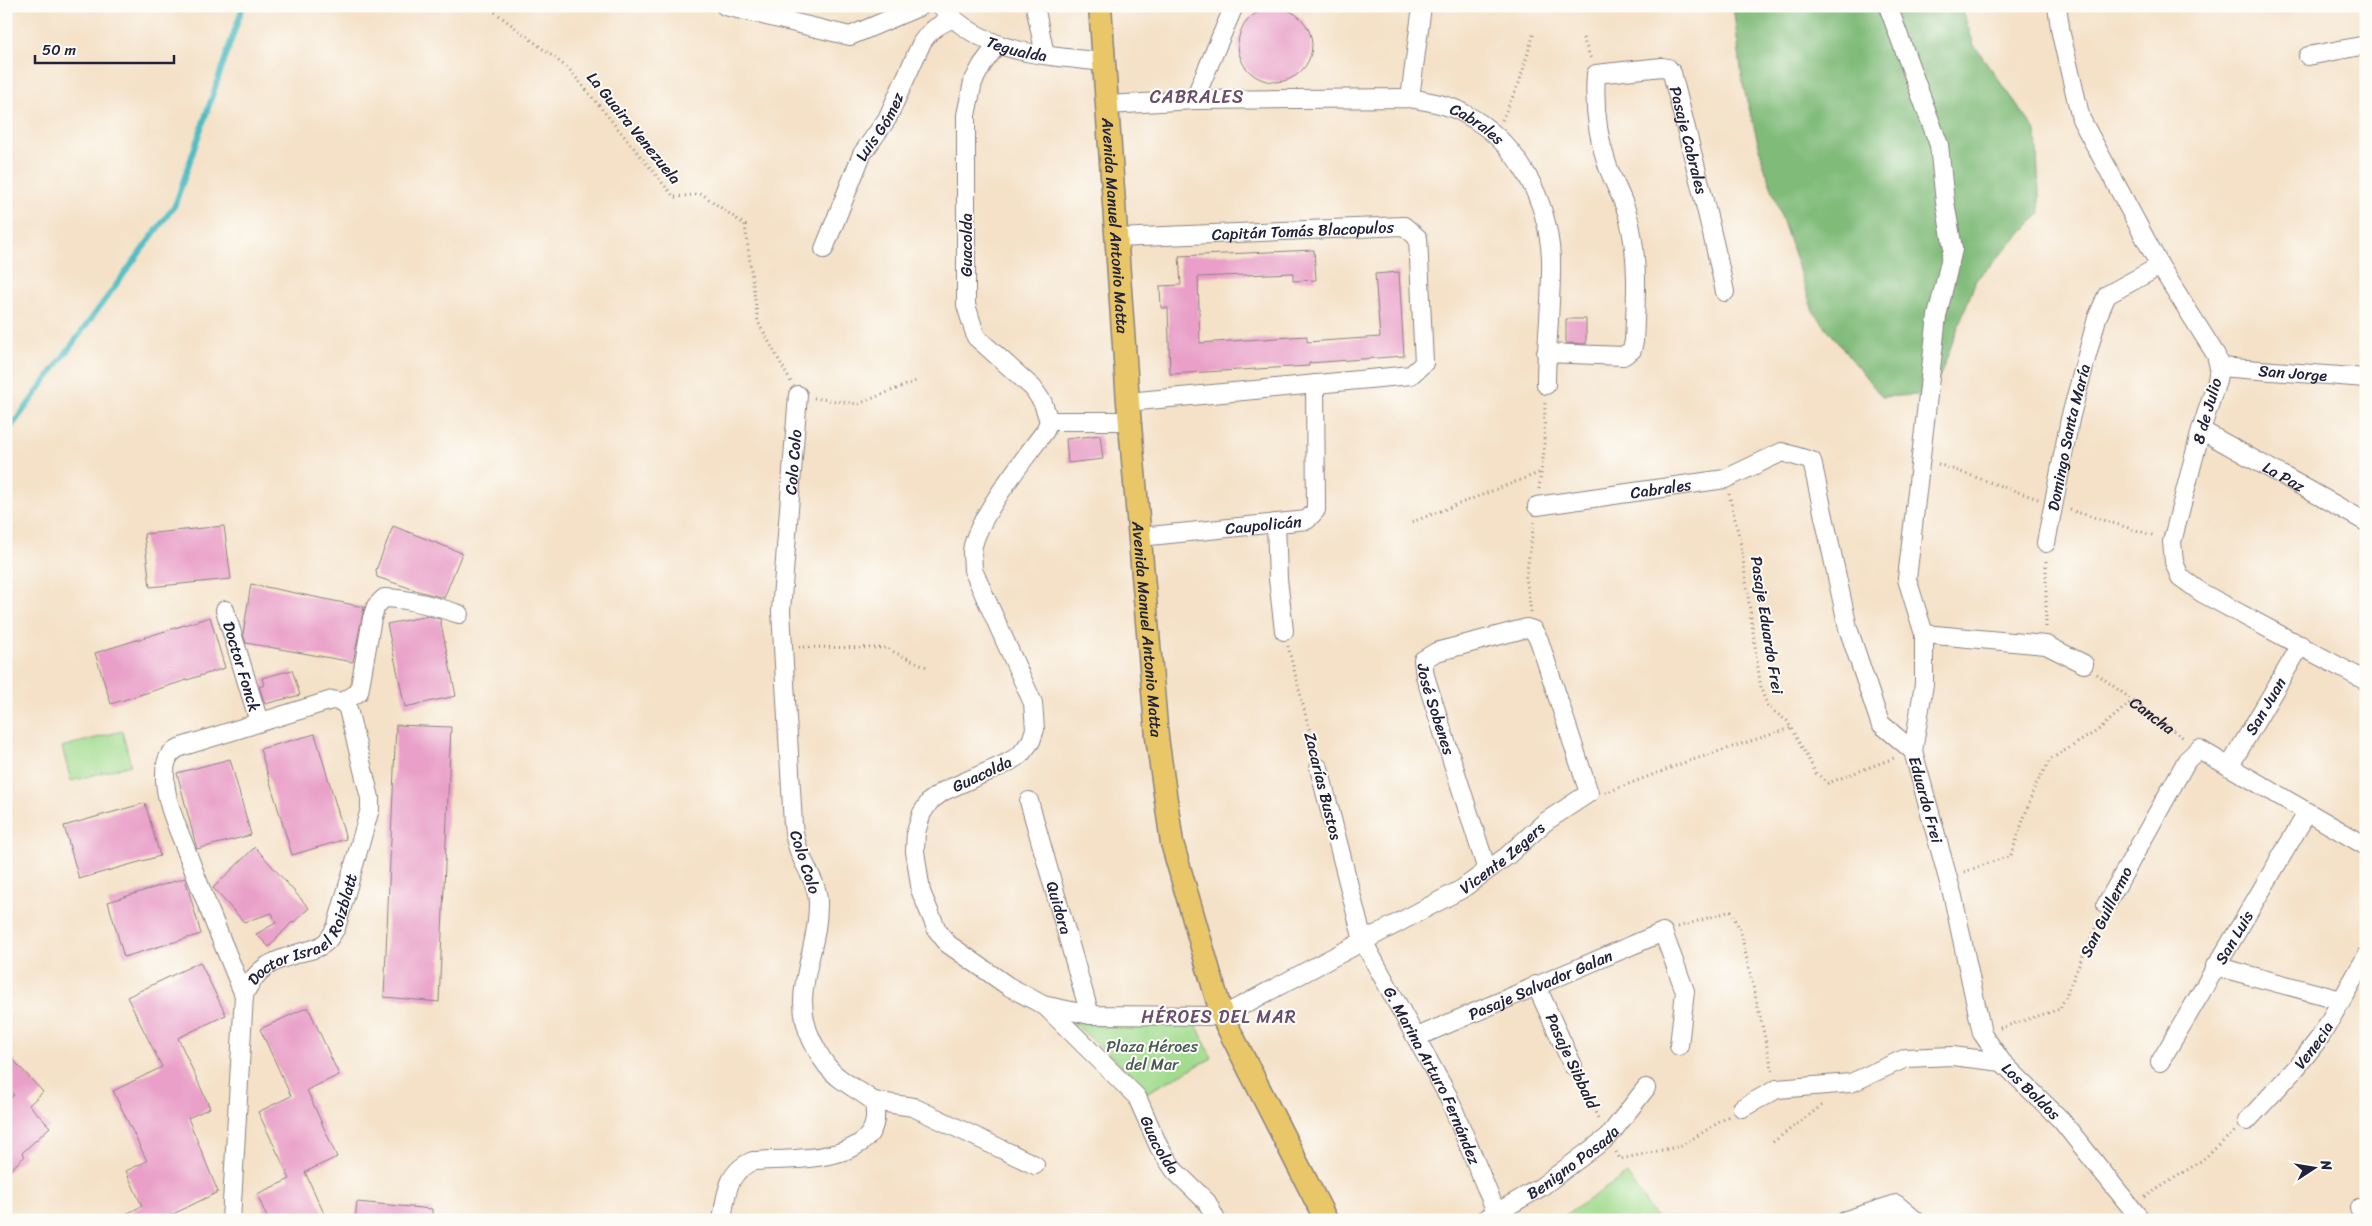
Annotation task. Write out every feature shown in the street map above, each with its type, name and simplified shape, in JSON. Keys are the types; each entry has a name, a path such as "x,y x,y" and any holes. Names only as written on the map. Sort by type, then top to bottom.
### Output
{"main road":[{"name":"Avenida Manuel Antonio Matta","path":"1100,6 1129,411 1157,737 1172,843 1222,1016 1326,1220"}],"street":[{"path":"725,6 850,36 921,6"},
{"path":"1036,6 1045,55"},
{"path":"1194,100 1234,6"},
{"path":"1410,98 1422,6"},
{"path":"1888,6 1938,145 1945,202 1954,249 1937,316 1907,579 1924,634 1924,684 1913,751"},
{"name":"8 de Julio","path":"2057,6 2061,34 2081,119 2160,266 2216,355 2219,367 2217,381 2201,430 2172,542 2174,562 2180,577 2202,593 2366,681"},
{"name":"Tegualda","path":"947,13 996,46 1045,55 1105,62"},
{"name":"Luis Gómez","path":"824,249 862,154 887,119 928,32 941,23 947,13"},
{"path":"2308,56 2366,45"},
{"name":"Guacolda","path":"996,46 982,65 973,82 966,115 966,305 976,337 1033,388 1043,403 1048,421 1045,431 1006,484 977,533 972,550 973,570 1033,703 1036,718 1031,741 1020,755 1007,763 944,791 930,801 922,813 916,832 914,850 921,892 937,930 948,944 1008,986 1043,1005 1137,1097 1159,1147 1175,1171 1207,1202 1216,1220"},
{"name":"Pasaje Cabrales","path":"1546,353 1623,356 1632,350 1637,273 1635,248 1629,218 1607,165 1600,140 1596,110 1596,74 1662,67 1668,68 1672,73 1684,129 1713,232 1725,292"},
{"name":"Cabrales","path":"1108,105 1194,100 1410,98 1442,104 1465,113 1494,133 1522,165 1537,194 1547,228 1551,259 1546,384"},
{"name":"Capitán Tomás Blacopulos","path":"1117,238 1404,226 1418,238 1424,362 1411,375 1315,384 1129,411"},
{"name":"Domingo Santa María","path":"2046,543 2070,419 2098,318 2107,294 2160,266"},
{"name":"San Jorge","path":"2219,367 2366,378"},
{"name":"Caupolicán","path":"1140,537 1307,520 1316,510 1315,384"},
{"name":"Colo Colo","path":"798,396 780,611 781,647 787,700 793,825 798,848 816,887 819,903 817,922 803,987 802,1014 810,1040 822,1060 837,1076 873,1101"},
{"path":"1048,421 1129,411"},
{"name":"La Paz","path":"2201,430 2366,522"},
{"name":"Cabrales","path":"1537,506 1725,479 1782,452 1812,461"},
{"name":"Eduardo Frei","path":"1812,461 1848,628 1880,723 1913,751 1947,878 1982,1033 2002,1062"},
{"path":"1276,523 1278,579 1284,631"},
{"path":"244,995 178,828 166,789 165,772 167,759 172,751 332,700 343,702 359,692 372,618 376,606 384,598 403,599 427,604 458,614"},
{"name":"Doctor Fonck","path":"225,610 259,722"},
{"name":"José Sobenes","path":"1487,870 1424,676 1423,660 1436,652 1520,629 1534,630"},
{"path":"1534,630 1539,640 1589,793"},
{"path":"1924,634 2046,645 2084,664"},
{"name":"San Juan","path":"2229,767 2301,645"},
{"name":"Doctor Israel Roizblatt","path":"231,1220 244,995 250,981 263,968 277,960 316,948 327,941 336,928 370,809 370,798 348,709 343,702"},
{"path":"2200,749 2366,846"},
{"name":"San Guillermo","path":"2106,904 2187,760 2200,749"},
{"name":"Zacarías Bustos","path":"1319,768 1363,941"},
{"name":"Vicente Zegers","path":"1222,1016 1462,889 1545,822 1589,793"},
{"name":"Quidora","path":"1029,801 1090,1015"},
{"name":"San Luis","path":"2160,1062 2307,813"},
{"path":"1663,932 1684,991 1679,1046"},
{"name":"Pasaje Salvador Galan","path":"1417,1037 1663,932"},
{"name":"G. Marina Arturo Fernández","path":"1363,941 1448,1096 1491,1217"},
{"name":"Venecia","path":"2246,1121 2296,1068 2321,1036 2366,957"},
{"path":"2215,966 2342,1000"},
{"name":"Pasaje Sibbald","path":"1536,985 1573,1066"},
{"name":"Guacolda","path":"1043,1005 1090,1015 1222,1016"},
{"name":"Los Boldos","path":"1742,1108 1776,1089 1851,1083 1906,1058 1952,1056 2002,1062 2061,1120 2136,1213"},
{"name":"Benigno Posada","path":"1491,1217 1541,1187 1608,1137 1646,1088"},
{"path":"722,1220 733,1177 742,1165 753,1161 837,1154 858,1146 869,1133 875,1120 876,1110 873,1101 913,1108 1035,1165"},
{"path":"1846,1220 1896,1204 1915,1220"}],"path":[{"name":"La Guaira Venezuela","path":"487,6 569,69 674,197 702,194 745,225 758,322 798,396"},
{"path":"1494,133 1504,118 1520,83 1534,32"},
{"path":"798,396 858,404 916,382"},
{"path":"1534,630 1526,577 1544,451 1546,384"},
{"path":"1412,522 1541,472"},
{"name":"Pasaje Eduardo Frei","path":"1725,479 1741,545 1761,689 1768,707 1787,721 1816,773 1828,783 1913,751"},
{"path":"2046,543 2046,645"},
{"name":"Zacarías Bustos","path":"1284,631 1319,768"},
{"path":"781,647 885,648 929,668"},
{"name":"Cancha","path":"2084,664 2200,749"},
{"path":"1947,878 2011,855 2035,786 2051,759 2097,731 2132,701"},
{"path":"1589,793 1606,793 1686,762 1790,728"},
{"name":"San Guillermo","path":"1982,1033 2060,1009 2106,904"},
{"path":"1663,932 1731,911 1740,929 1776,1089"},
{"name":"Pasaje Sibbald","path":"1573,1066 1608,1137"},
{"path":"1772,1142 1851,1083"},
{"path":"1608,1137 1620,1159 1681,1146 1742,1108"},
{"path":"2136,1213 2201,1161 2246,1121"}],"green space":[{"path":"1733,6 1961,6 1974,45 2036,131 2040,214 1976,280 1933,394 1882,397 1813,311 1764,165 1743,85"},
{"path":"122,731 131,765 71,781 62,747"},
{"name":"Plaza Héroes del Mar","path":"1070,1020 1105,1025 1196,1024 1212,1058 1142,1095 1125,1069"},
{"path":"1627,1174 1657,1220 1558,1220"}],"building":[{"path":"1268,8 1282,8 1296,14 1306,24 1312,38 1310,59 1296,76 1282,82 1268,82 1254,76 1244,66 1238,52 1238,38 1244,24 1254,14"},
{"path":"1314,250 1316,280 1293,281 1293,273 1198,277 1200,343 1307,336 1307,342 1380,337 1375,274 1399,272 1404,356 1309,363 1309,366 1170,374 1168,308 1161,308 1160,286 1181,285 1179,256"},
{"path":"1566,319 1586,319 1586,344 1566,343"},
{"path":"1100,435 1103,459 1068,463 1066,439"},
{"path":"224,526 231,579 150,587 144,534"},
{"path":"393,526 462,553 444,598 377,577 376,570"},
{"path":"251,584 364,607 353,662 246,643 243,634"},
{"path":"428,616 440,619 456,696 405,707 387,624"},
{"path":"210,617 225,668 111,704 95,653"},
{"path":"292,670 300,695 265,704 259,687 264,685 262,678"},
{"path":"396,725 451,727 439,1002 384,997"},
{"path":"315,734 346,839 292,855 260,749"},
{"path":"230,759 251,835 197,849 177,773"},
{"path":"145,803 160,856 79,879 64,826"},
{"path":"255,847 309,908 292,922 269,947 256,934 276,923 272,913 244,922 213,888"},
{"path":"185,878 201,934 124,957 108,902"},
{"path":"200,962 226,1015 178,1038 210,1108 188,1118 218,1192 161,1220 114,1220 142,1206 126,1171 147,1161 113,1091 162,1067 127,997"},
{"path":"308,1007 339,1075 307,1090 337,1157 305,1172 327,1220 268,1220 257,1194 290,1179 258,1112 291,1096 260,1029"},
{"path":"6,1052 43,1092 29,1105 50,1127 22,1153 25,1156 6,1174 6,1101 14,1095 6,1087"},
{"path":"357,1202 432,1209 432,1220 355,1220"}],"waterway":[{"path":"6,434 175,205 243,6"}],"district":[{"name":"CABRALES","path":"1197,97"},
{"name":"HÉROES DEL MAR","path":"1219,1017"}]}
